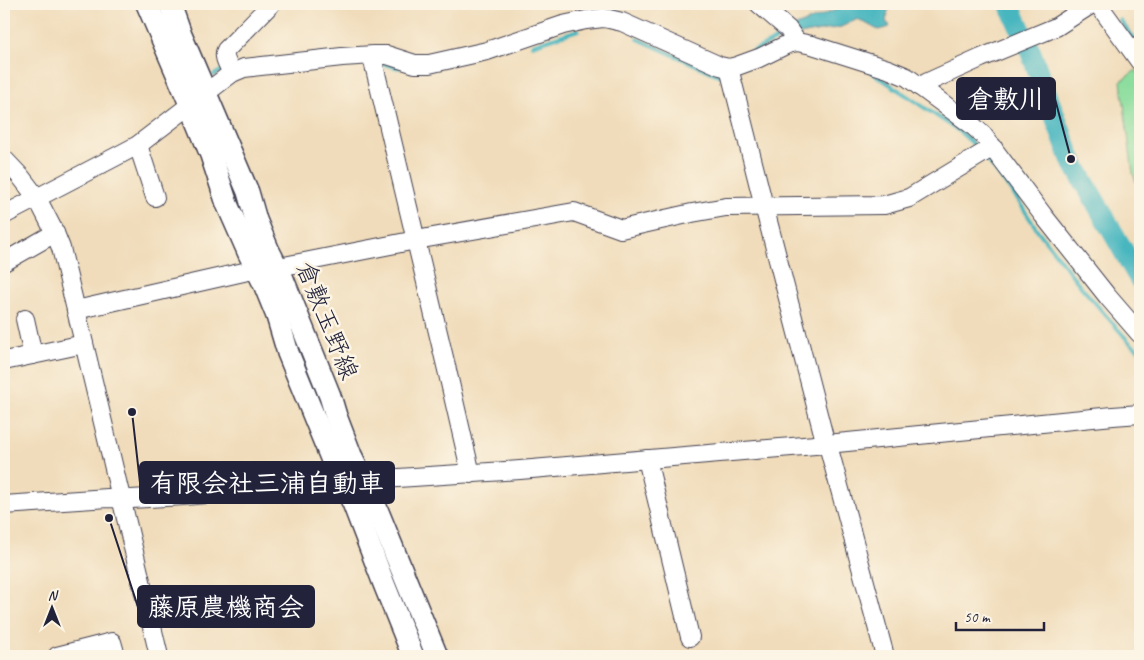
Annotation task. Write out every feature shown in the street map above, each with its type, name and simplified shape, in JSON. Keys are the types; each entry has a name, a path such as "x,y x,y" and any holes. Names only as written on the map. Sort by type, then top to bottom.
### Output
{"main road":[{"name":"倉敷玉野線","path":"147,4 198,98"},
{"name":"倉敷玉野線","path":"170,4 181,35 211,155 227,204 248,254 283,279 351,454 374,502 436,656"},
{"name":"倉敷玉野線","path":"267,268 264,284 277,316 288,353 333,463 353,504 413,656"}],"street":[{"path":"230,68 224,53 271,4"},
{"path":"759,4 793,35 812,45 888,69 907,77 972,125 983,135 986,151 1043,215 1140,334"},
{"path":"920,87 990,54 1056,27 1092,4"},
{"path":"1098,4 1140,62"},
{"path":"4,215 33,193 119,156 139,150 230,68 342,57 374,60 387,56 415,64 429,64 487,51 563,25 603,18 622,22 720,66 730,73 826,441 885,656"},
{"path":"730,73 744,64 788,44 793,35"},
{"path":"374,60 470,470"},
{"path":"139,150 155,197"},
{"path":"76,310 267,268 574,212 621,229 726,207 884,205 909,198 986,151"},
{"path":"4,159 33,193 55,233 65,264 159,656"},
{"path":"4,262 55,233"},
{"path":"25,319 33,355"},
{"path":"4,361 84,344"},
{"path":"4,505 108,498 183,496 470,470 647,459 826,441 1140,414"},
{"path":"647,459 690,637"},
{"path":"57,656 112,642 116,656"}],"green space":[{"path":"1136,70 1140,77 1140,193 1133,174 1121,81"}],"water":[{"path":"846,4 891,4 887,14 888,17 886,17 887,24 890,27 878,30 858,19 841,27 800,35 791,28 833,11"}],"waterway":[{"path":"1009,4 1030,50 1071,159 1140,280"},
{"path":"610,11 625,15"},
{"path":"1120,20 1140,47"},
{"path":"532,45 578,30"},
{"path":"749,53 785,35"},
{"path":"638,39 720,76 725,76"},
{"path":"379,63 399,68"},
{"path":"214,75 224,69"},
{"path":"870,71 959,131 980,150"},
{"path":"986,158 1038,231 1082,288 1130,343 1140,351"}],"place":[{"name":"倉敷川","path":"1071,159"},
{"name":"有限会社三浦自動車","path":"132,412"},
{"name":"藤原農機商会","path":"109,518"}]}
